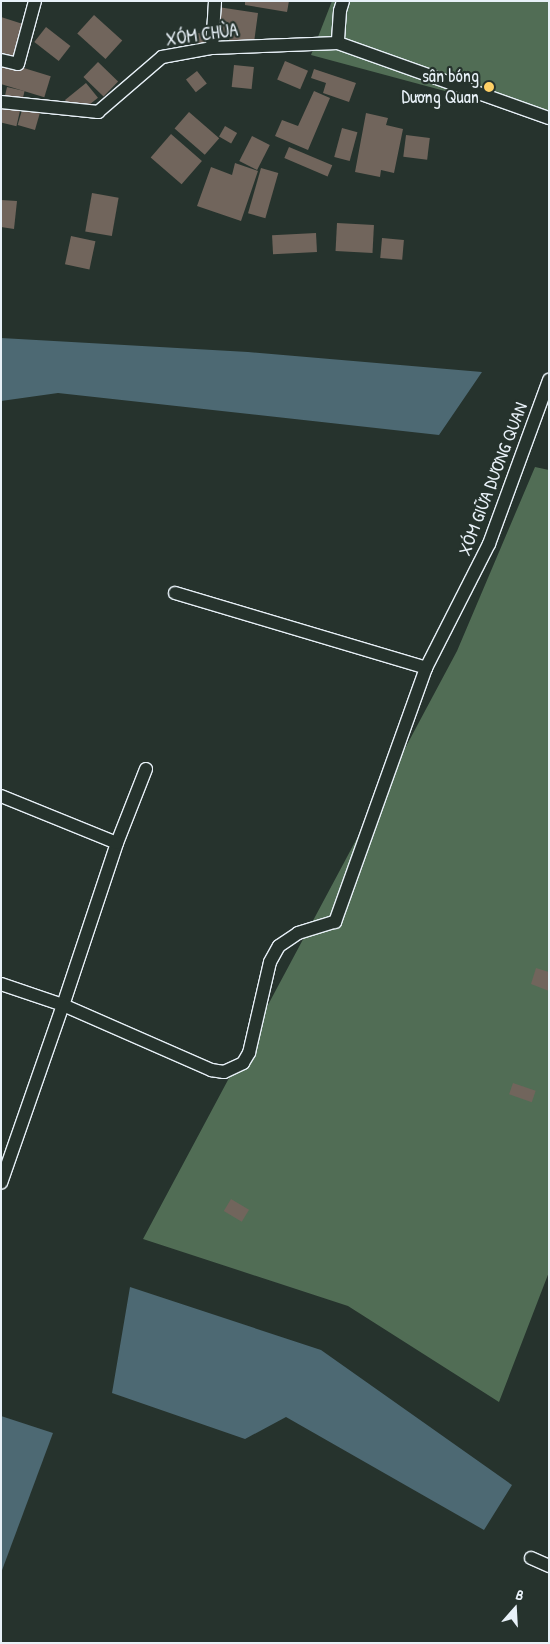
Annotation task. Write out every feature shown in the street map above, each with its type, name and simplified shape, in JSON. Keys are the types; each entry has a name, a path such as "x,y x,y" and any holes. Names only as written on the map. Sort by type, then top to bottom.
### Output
{"lane":[{"path":"1,60 18,64 35,1"},
{"path":"212,48 215,1"},
{"path":"343,1 340,11 338,43 549,118"},
{"name":"XÓM CHÙA","path":"1,102 98,112 162,57 212,48 338,43"},
{"name":"XÓM GIỮA DƯƠNG QUAN","path":"63,1005 211,1070 230,1070 243,1063 249,1053 270,962 279,946 298,933 335,922 426,668 489,544 549,380"},
{"path":"175,593 426,668"},
{"path":"1,1183 117,843 146,769"},
{"path":"1,796 117,843"},
{"path":"1,984 63,1005"},
{"path":"531,1558 549,1566"}],"green space":[{"name":"sân bóng Dương Quan","path":"332,1 549,1 549,119 311,55"},
{"path":"535,467 549,470 549,1272 499,1402 348,1306 143,1239 457,651"}],"water":[{"path":"1,338 248,352 482,372 439,435 58,393 1,401"},
{"path":"130,1287 321,1350 512,1485 484,1530 286,1417 245,1439 112,1393"},
{"path":"1,1416 53,1433 1,1573"}],"building":[{"path":"245,1 289,1 287,12 245,5"},
{"path":"218,7 258,13 253,50 228,47 230,35 215,32"},
{"path":"94,15 122,40 106,59 77,34"},
{"path":"1,17 26,25 14,61 1,57"},
{"path":"46,27 70,46 59,61 34,42"},
{"path":"198,33 213,35 211,48 196,46"},
{"path":"1,61 51,76 44,97 1,84"},
{"path":"285,61 308,71 300,89 277,79"},
{"path":"98,62 118,81 104,97 83,77"},
{"path":"234,65 254,67 252,89 232,87"},
{"path":"314,69 356,83 349,102 323,93 326,83 311,78"},
{"path":"197,71 207,84 196,92 186,80"},
{"path":"86,83 98,98 77,115 65,100"},
{"path":"7,87 25,91 16,126 1,123 1,113"},
{"path":"314,91 330,98 308,150 275,136 282,120 298,126"},
{"path":"24,103 41,108 35,130 18,125"},
{"path":"189,112 219,138 205,155 175,129"},
{"path":"366,113 388,118 386,125 403,129 394,173 381,170 380,177 355,172"},
{"path":"225,126 237,133 231,143 219,136"},
{"path":"342,128 357,132 350,161 334,157"},
{"path":"171,134 202,161 182,184 151,157"},
{"path":"406,135 430,138 427,160 403,157"},
{"path":"252,136 270,145 257,170 239,161"},
{"path":"289,147 332,165 328,176 284,158"},
{"path":"235,163 258,171 241,221 197,206 211,167 232,175"},
{"path":"261,168 278,173 265,218 248,213"},
{"path":"92,193 119,198 112,236 85,231"},
{"path":"1,200 17,201 14,229 1,227"},
{"path":"337,223 374,225 372,253 336,251"},
{"path":"316,233 317,252 273,254 272,235"},
{"path":"71,236 95,241 89,270 65,264"},
{"path":"382,238 404,240 402,260 380,258"},
{"path":"536,968 549,972 549,991 531,984"},
{"path":"513,1083 536,1091 532,1102 509,1094"},
{"path":"231,1199 249,1210 242,1222 224,1211"}],"place":[{"name":"sân bóng Dương Quan","path":"489,87"}]}
